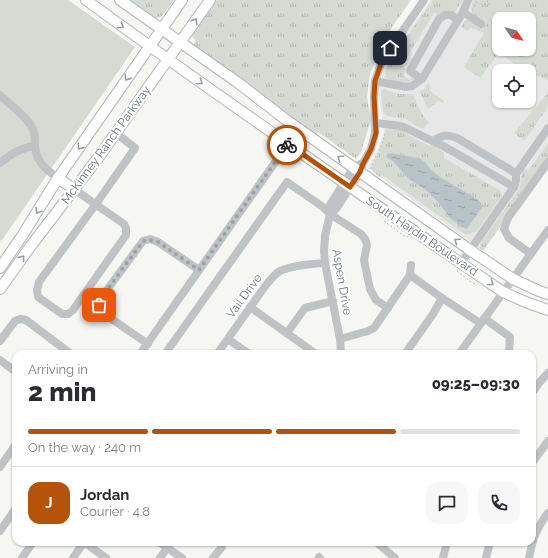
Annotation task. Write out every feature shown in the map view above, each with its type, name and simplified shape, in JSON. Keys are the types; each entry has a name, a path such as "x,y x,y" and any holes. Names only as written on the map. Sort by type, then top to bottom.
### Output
{"main road":[{"name":"South Hardin Boulevard","path":"86,0 288,144 503,292 548,310"},
{"name":"South Hardin Boulevard","path":"120,0 237,82 285,119 359,168 470,250 513,279 548,294"},
{"name":"McKinney Ranch Parkway","path":"0,268 58,178 182,0"},
{"name":"McKinney Ranch Parkway","path":"0,290 27,251 116,133 210,0"},
{"path":"58,178 74,190"}],"street":[{"name":"Aspen Drive","path":"341,350 340,339 325,263 324,244 330,214 330,205 347,185 371,149 376,133 374,97 375,81 382,61 424,0"},
{"path":"375,81 406,87 412,86 422,79 458,20 467,11 468,0"},
{"path":"467,11 481,24"},
{"path":"422,79 410,71 439,19 445,15 451,15 458,20"},
{"path":"0,95 26,118 32,126 36,155 42,166 58,178"},
{"path":"376,123 401,126 434,141 514,187"},
{"path":"461,263 514,187 516,174 548,128"},
{"path":"74,190 96,204 124,224 126,228 126,235 73,310 68,314 62,314 38,297 37,290 39,282 96,204 135,148 116,133"},
{"path":"434,141 441,136 449,135 457,138 516,174"},
{"path":"143,350 288,144"},
{"path":"0,164 10,155 35,146"},
{"path":"531,254 509,238 504,229 508,218 548,162"},
{"path":"168,350 287,182 366,239 367,245 364,260 370,289 376,300 388,308"},
{"path":"462,350 548,230"},
{"path":"148,344 103,312 99,305 101,298 143,241 150,240 158,242 199,270"},
{"name":"Vail Drive","path":"220,350 266,284 280,271 305,265 325,263"},
{"path":"340,339 374,328 410,275 411,264"},
{"path":"410,275 442,298 510,337 509,350"},
{"path":"408,350 433,314 442,298"},
{"path":"287,333 305,308 333,301"},
{"path":"250,307 310,350"},
{"path":"0,341 15,321 20,319 26,320 66,350"},
{"path":"228,339 243,350"},
{"path":"0,360 12,369"},
{"path":"536,386 548,373"},
{"path":"536,458 548,441"},
{"path":"0,467 12,450"},
{"path":"536,532 548,512"},
{"path":"0,531 12,514"},
{"path":"22,558 30,546"},
{"path":"73,558 81,546"},
{"path":"90,546 106,558"},
{"path":"164,546 182,558"},
{"path":"213,558 222,546"},
{"path":"381,546 395,558"},
{"path":"444,558 447,546"},
{"path":"486,558 489,546"},
{"path":"529,558 532,546"},
{"path":"160,558 167,548"}],"path":[{"path":"467,11 474,8 477,0"},
{"path":"487,0 488,4 491,5"}],"shaded area":[{"path":"431,0 548,0 548,159 483,251 368,168 377,151 384,132 378,90 387,59"}],"green space":[{"path":"0,0 68,0 135,47 0,243"},
{"path":"127,0 174,0 162,16 155,19"},
{"path":"217,0 411,0 374,53 377,56 370,74 367,97 371,120 361,152 356,159 318,132 315,136 193,45 196,40 191,36"},
{"path":"433,0 463,0 454,13 446,11 438,15 434,13 402,66 406,69 403,76 410,80 412,76 416,78 405,83 396,82 385,77 386,70 392,58"},
{"path":"473,0 548,0 548,80 536,76 536,64 515,64 503,56 536,56 536,12 492,12 492,56 497,56 480,78 464,67 484,33 470,28 468,31 461,27 465,20 469,20 482,29 486,23 474,14 472,10"},
{"path":"428,83 431,86 429,90 444,101 443,103 439,101 428,109 420,92"},
{"path":"383,89 399,94 413,94 421,113 429,122 423,129 405,119 385,115 383,111 381,93"},
{"path":"547,94 548,107 525,140 523,140 514,133"},
{"path":"386,129 400,130 425,144 434,146 444,152 444,158 501,191 502,196 477,231 466,235 382,175 380,177 372,171"},
{"path":"548,143 548,159 483,251 480,249 480,244 519,189 522,173 525,169 528,171"}],"water":[{"path":"392,153 419,158 440,177 477,199 481,203 482,207 467,229 450,218 440,204 427,191 407,177 392,160 386,157 387,154"}],"way so far":[{"path":"99,305 101,298 143,241 150,240 158,242 199,270 287,145"}],"route":[{"path":"287,145 288,144 350,187 360,172 371,149 376,133 374,97 375,81 382,61 390,48"}]}
